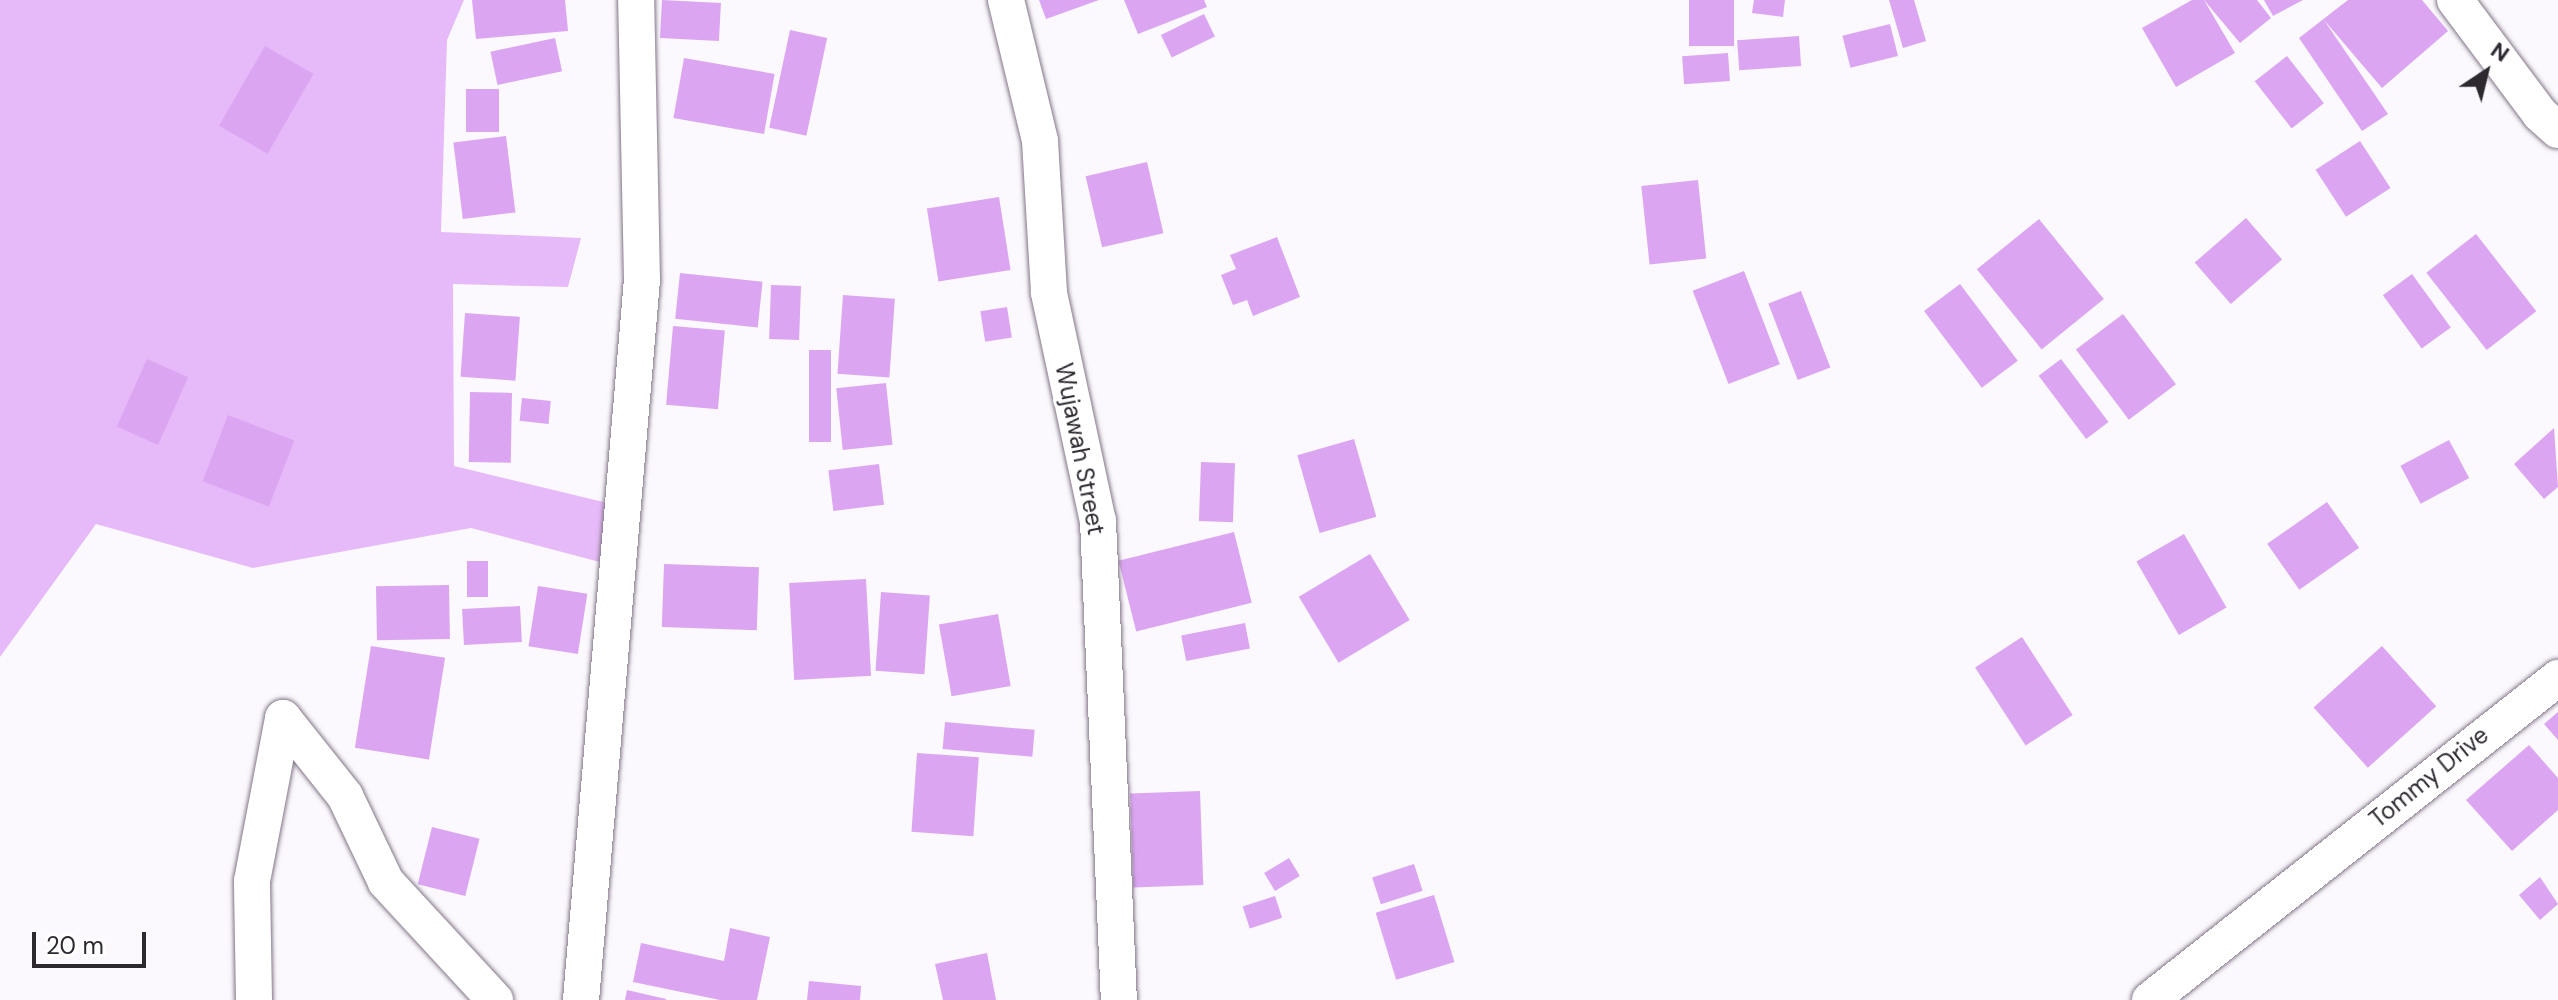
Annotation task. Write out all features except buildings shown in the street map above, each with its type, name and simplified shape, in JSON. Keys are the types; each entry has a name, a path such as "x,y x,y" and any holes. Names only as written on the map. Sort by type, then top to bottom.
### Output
{"street":[{"path":"581,1000 642,280 636,0"},
{"name":"Wujawah Street","path":"1006,0 1040,141 1049,293 1098,521 1119,1000"},
{"path":"2455,0 2540,114 2558,130"},
{"name":"Tommy Drive","path":"2150,1000 2558,678"},
{"path":"254,1000 252,881 283,718 345,796 386,882 495,1000"}],"shaded area":[{"path":"0,0 464,0 447,40 441,232 581,238 568,287 453,284 454,466 620,506 615,566 471,528 253,568 96,524 0,657"}]}
